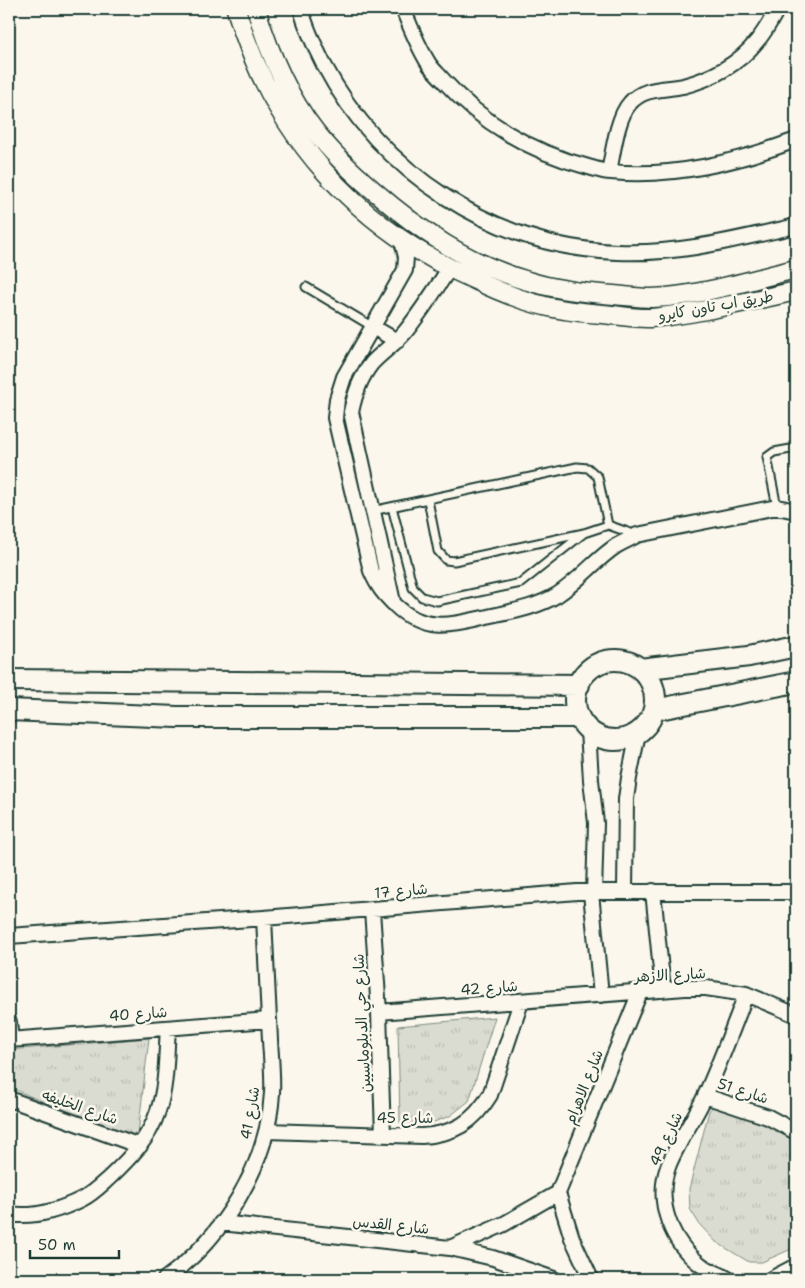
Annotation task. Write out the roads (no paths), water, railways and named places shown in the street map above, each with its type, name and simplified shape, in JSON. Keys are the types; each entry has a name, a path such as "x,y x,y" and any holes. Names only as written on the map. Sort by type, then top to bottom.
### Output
{"main road":[{"path":"640,669 749,656 796,646"},
{"path":"610,661 626,662 640,669 648,677 654,688 654,710 648,723 630,738 613,740 596,735 584,723 575,700 579,684 594,666 610,661"},
{"path":"9,680 579,684"},
{"path":"654,710 796,682"},
{"path":"9,710 177,717 584,723"}],"street":[{"name":"طريق اب تاون كايرو","path":"236,9 270,94 297,138 319,166 356,205 402,241 449,269 504,294 564,310 650,318 716,308 796,291"},
{"name":"طريق اب تاون كايرو","path":"256,9 276,66 295,102 314,130 342,164 433,238 476,261 528,281 580,292 651,298 720,288 796,269"},
{"path":"301,9 316,48 333,81 354,112 378,140 402,165 428,186 457,205 488,221 520,234 586,250 646,253 676,250 796,226"},
{"path":"403,9 430,65 458,97 491,124 528,146 568,162 609,172 647,173 704,166 760,153 796,140"},
{"path":"609,172 623,114 629,104 638,96 648,91 682,86 704,80 724,70 742,57 757,41 774,15"},
{"path":"413,223 402,241 406,257 405,270 344,377 337,399 335,418 371,571 377,586 404,614 423,623 436,625 459,623 529,608 560,593 616,546 637,535 777,507 796,511"},
{"path":"394,603 372,511 352,412 355,396 362,377 373,363 397,341 449,269"},
{"path":"716,308 738,296 792,279 796,269"},
{"path":"373,327 397,341"},
{"path":"358,515 372,511"},
{"path":"584,723 596,823 592,893 601,995"},
{"path":"625,891 626,799 638,733"},
{"path":"653,891 663,990"},
{"path":"781,891 796,897"},
{"name":"شارع 17","path":"9,936 372,910 576,892 796,892"},
{"name":"شارع حي الدبلوماسيين","path":"372,910 379,1012 383,1135"},
{"name":"شارع 41","path":"165,1279 199,1250 221,1223 252,1171 267,1131 272,1093 264,918"},
{"name":"شارع الازهر","path":"601,995 706,988 746,994 796,1015"},
{"name":"شارع الاهرام","path":"558,1193 640,992"},
{"name":"شارع 49","path":"728,1279 703,1266 686,1252 673,1233 666,1212 664,1189 668,1167 705,1096 746,994"},
{"name":"شارع 42","path":"379,1012 601,995"},
{"name":"شارع 45","path":"267,1131 436,1135 462,1126 483,1107 490,1095 521,1002"},
{"name":"شارع 40","path":"10,1040 269,1020"},
{"path":"9,1022 10,1040"},
{"path":"9,1214 22,1216 44,1212 83,1199 128,1161 140,1146 154,1120 164,1092 168,1028"},
{"name":"شارع 51","path":"705,1096 768,1117 796,1132"},
{"name":"شارع الخليفه","path":"9,1100 140,1146"},
{"path":"450,1248 504,1224 558,1193 572,1238 591,1279"},
{"name":"شارع القدس","path":"221,1223 450,1248 493,1258 525,1274 554,1279"},
{"path":"771,1279 796,1266"}],"lane":[{"path":"306,287 373,327"},
{"path":"777,507 767,457 774,452 796,448"},
{"path":"372,511 578,467 588,468 598,477 608,525"},
{"path":"428,500 438,551 446,560 454,561 470,558 584,533 608,525 637,535"},
{"path":"392,507 412,588 422,597 437,601 521,583 584,533"}]}
